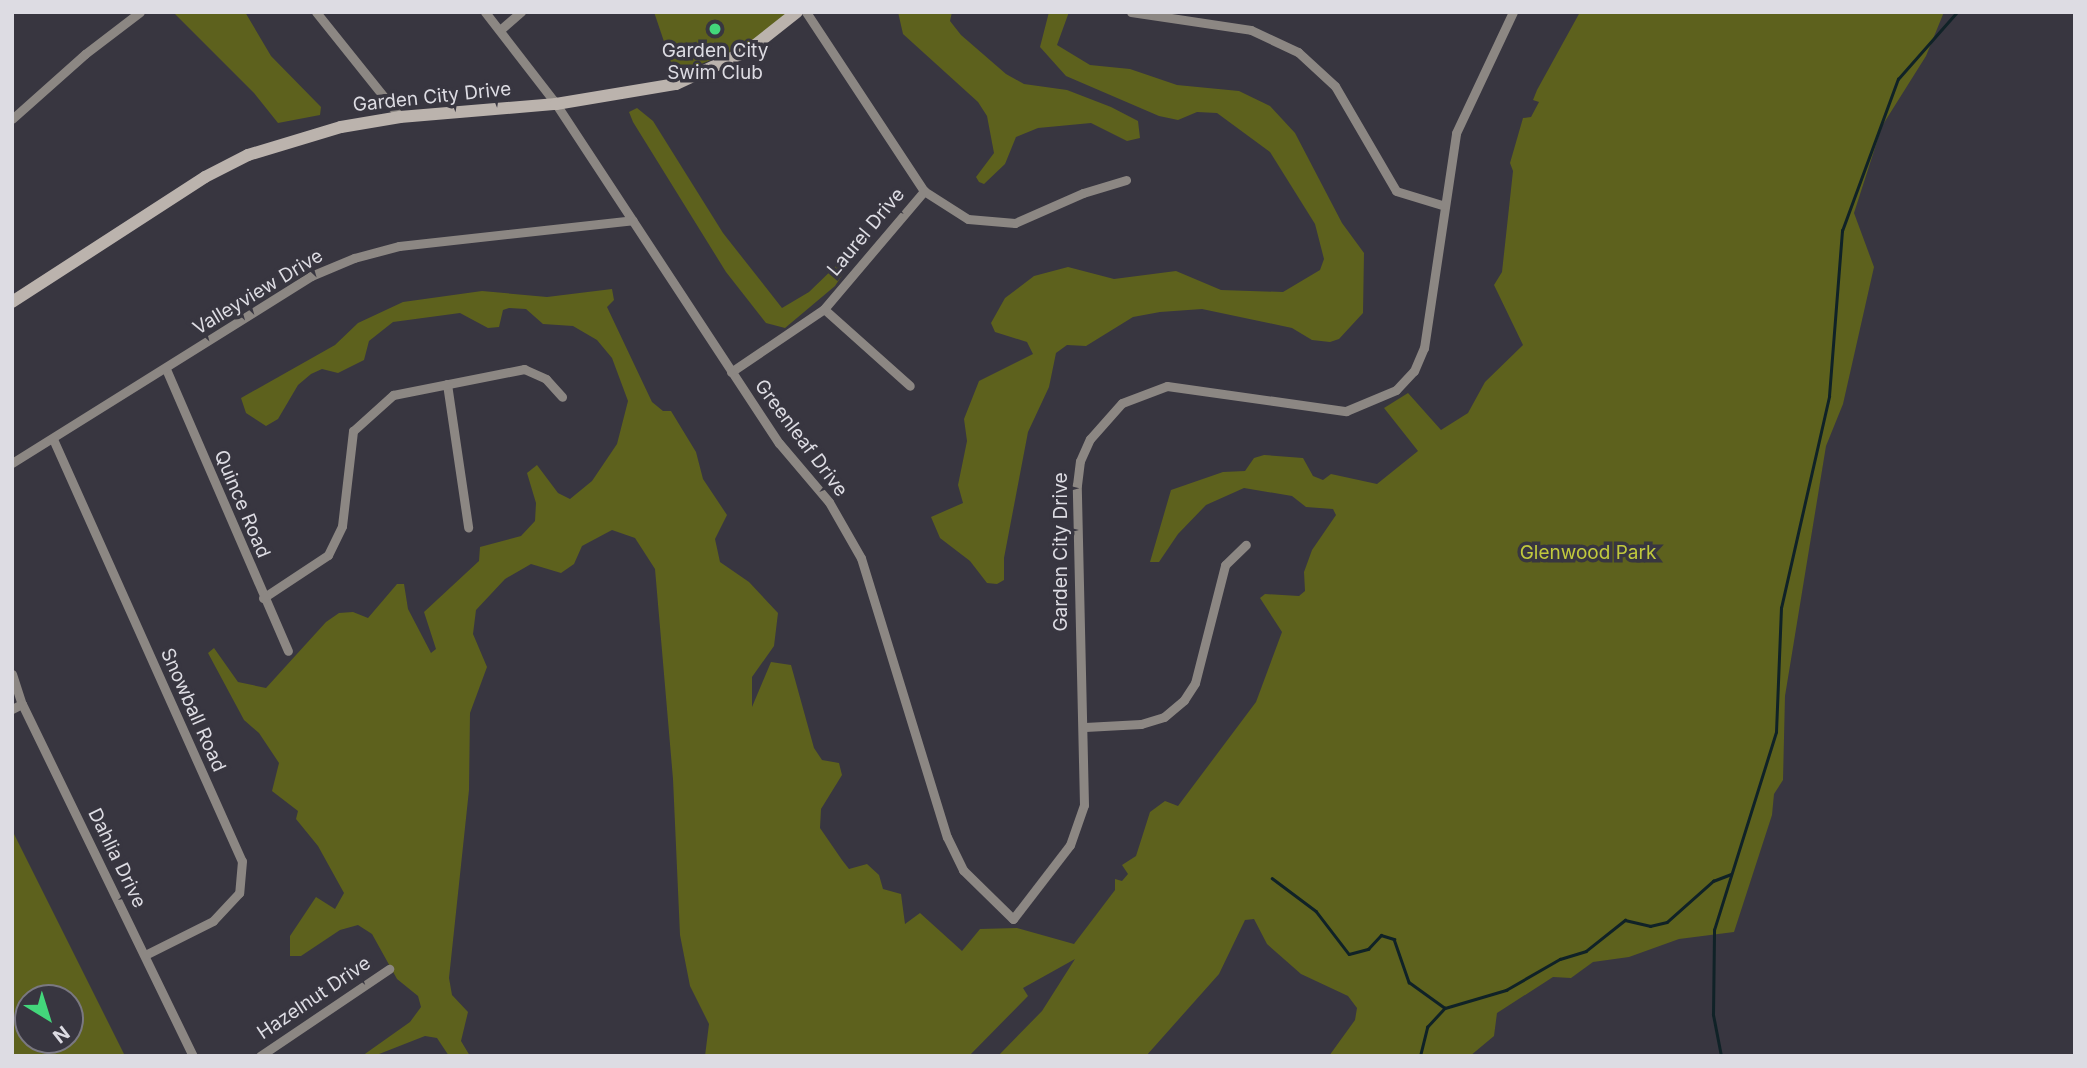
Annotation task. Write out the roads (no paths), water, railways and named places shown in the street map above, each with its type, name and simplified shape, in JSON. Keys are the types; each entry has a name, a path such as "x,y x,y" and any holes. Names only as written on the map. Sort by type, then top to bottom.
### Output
{"street":[{"path":"12,119 140,12"},
{"path":"317,12 400,117"},
{"name":"Greenleaf Drive","path":"485,12 556,104 779,443 830,502 861,558 947,838 963,870 1013,919"},
{"path":"500,30 521,12"},
{"name":"Garden City Drive","path":"12,302 226,164 302,137 400,117 556,104 676,84 749,50 797,12"},
{"name":"Laurel Drive","path":"731,372 824,309 924,191 806,12"},
{"path":"1131,12 1251,30 1298,52 1335,86 1396,191 1442,205"},
{"name":"Garden City Drive","path":"1013,919 1070,845 1084,805 1085,726 1076,579 1077,485 1080,461 1101,422 1122,403 1167,386 1346,411 1396,390 1414,371 1423,348 1442,205 1464,110 1513,12"},
{"path":"924,191 968,219 993,225 1015,223 1083,193 1126,180"},
{"name":"Valleyview Drive","path":"12,463 311,276 354,258 399,246 633,220"},
{"path":"824,309 910,386"},
{"name":"Quince Road","path":"166,369 288,651"},
{"path":"263,598 328,555 342,526 353,431 393,395 524,369 546,379 562,397"},
{"path":"447,384 468,527"},
{"name":"Snowball Road","path":"53,439 242,861 239,893 213,921 145,955"},
{"path":"1085,726 1141,724 1164,718 1184,700 1195,683 1226,565 1246,545"},
{"name":"Dahlia Drive","path":"12,674 22,704 193,1056"},
{"path":"12,709 22,704"},
{"name":"Hazelnut Drive","path":"260,1056 388,969"}],"waterway":[{"path":"1721,1056 1713,1015 1714,930 1776,732 1781,608 1829,396 1842,231 1898,79 1957,12"},
{"path":"1420,1056 1427,1027 1445,1008 1506,990 1560,959 1586,951 1625,920 1650,926 1667,922 1713,881 1731,874"},
{"path":"1272,878 1316,911 1349,954 1368,949 1381,935 1394,939 1409,982 1445,1008"}],"place":[{"name":"Garden City Swim Club","path":"715,29"}],"park label":[{"name":"Glenwood Park","path":"1588,553"}]}
